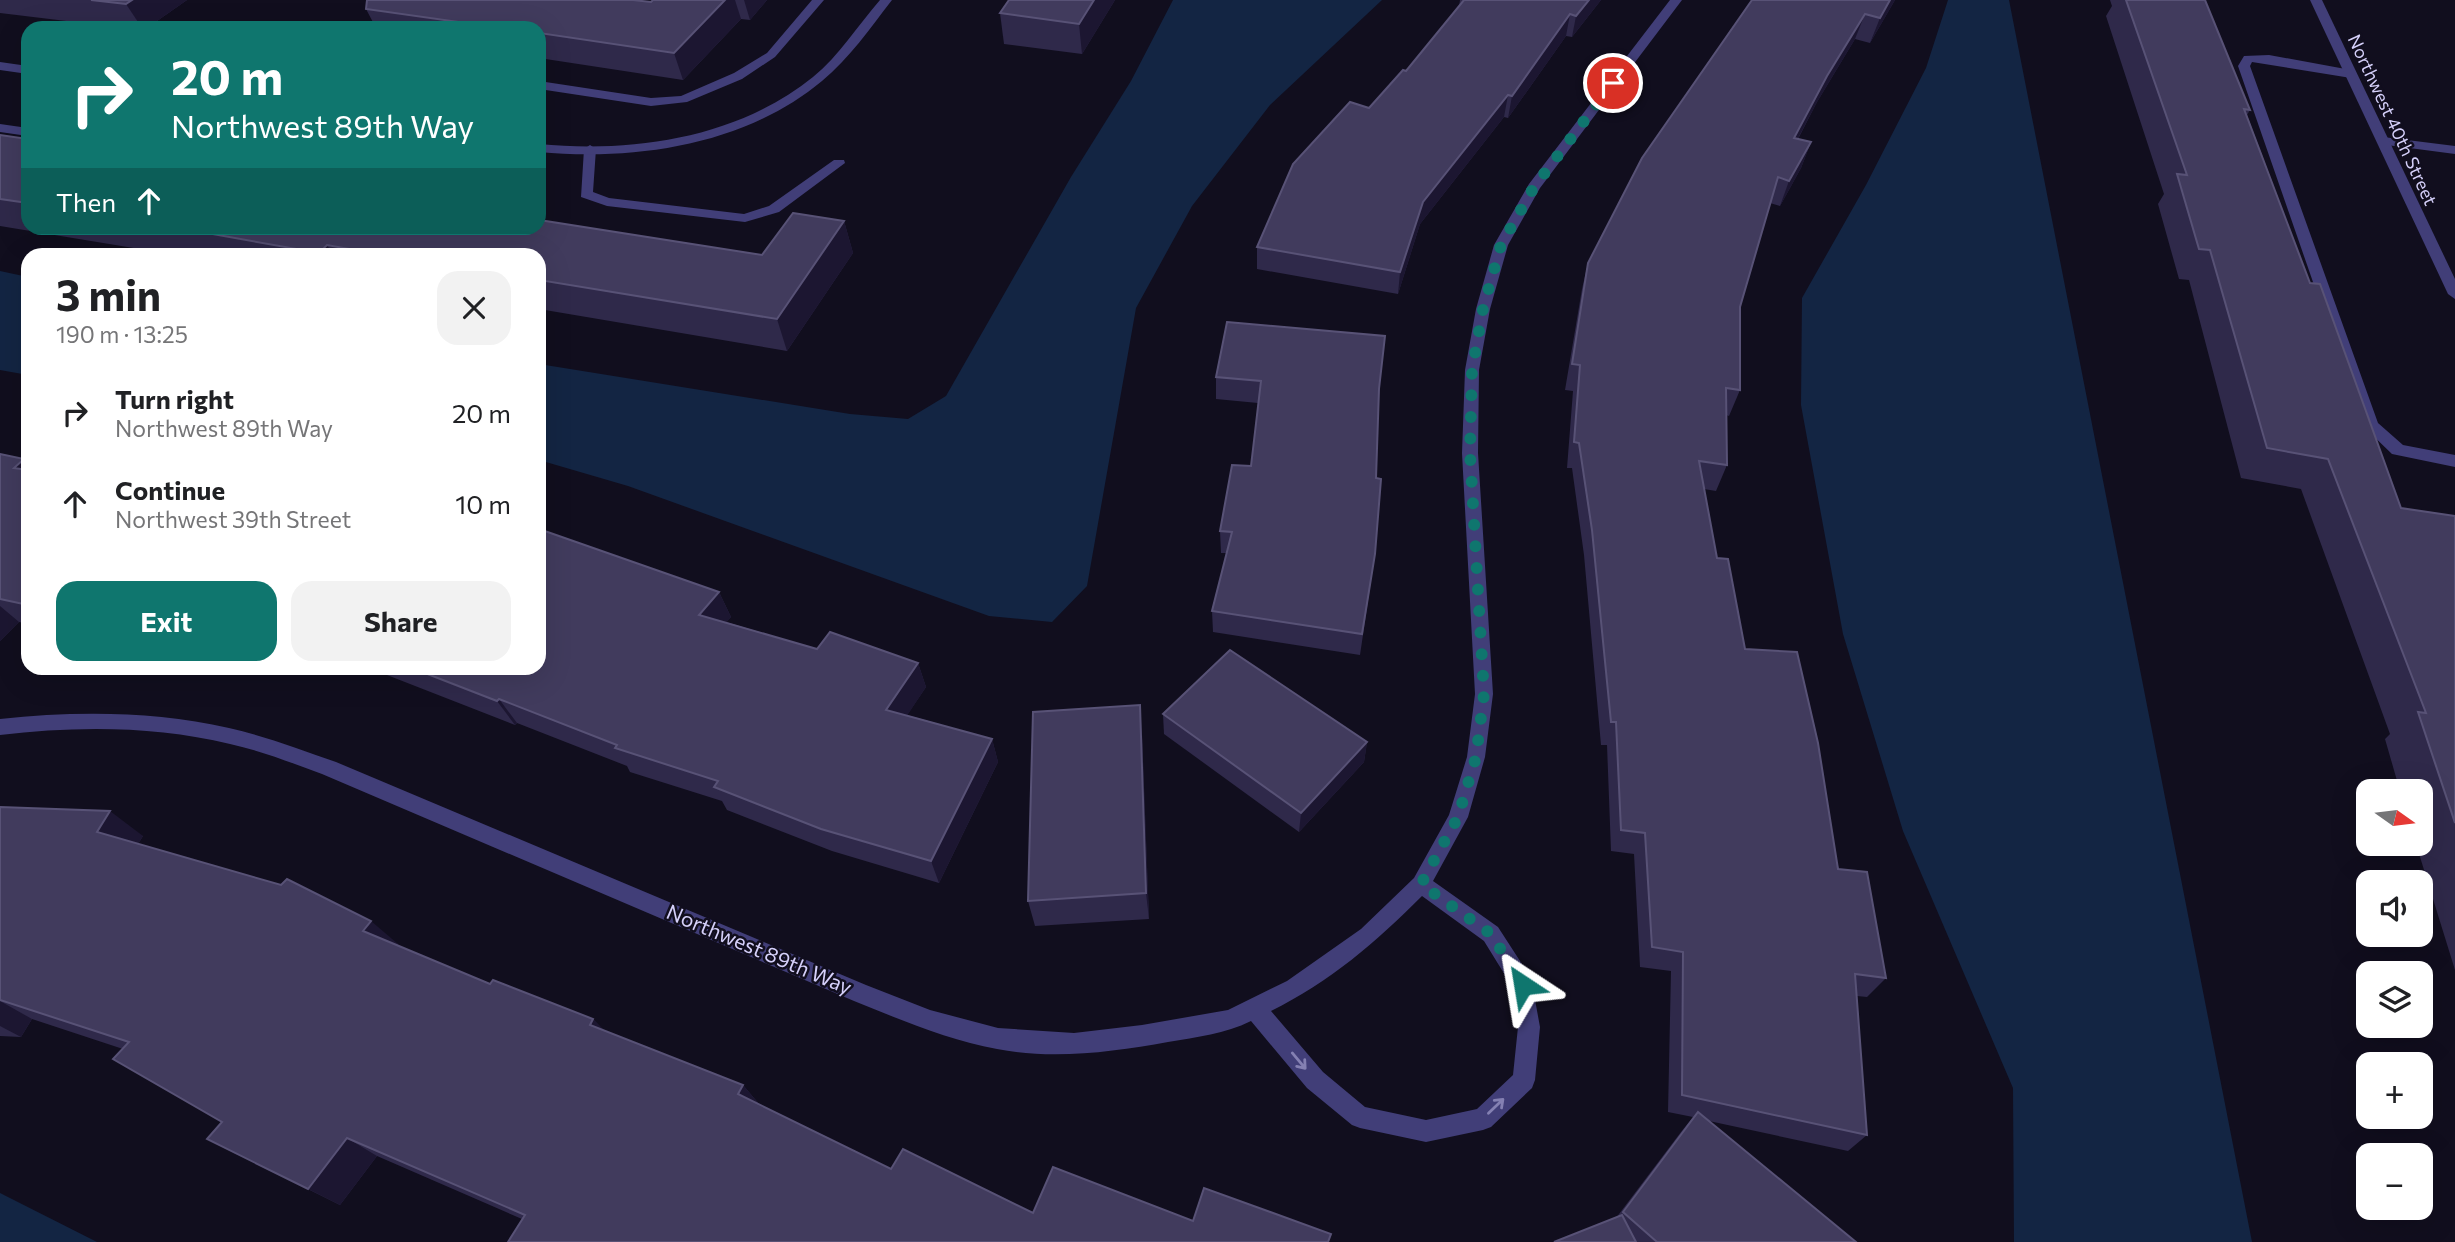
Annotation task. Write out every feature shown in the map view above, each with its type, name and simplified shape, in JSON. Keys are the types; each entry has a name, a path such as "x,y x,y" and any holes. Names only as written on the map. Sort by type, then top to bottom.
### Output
{"street":[{"path":"546,86 651,102 683,99 738,76 771,55 818,0"},
{"path":"546,148 638,149 713,133 781,105 820,77 886,0"},
{"name":"Northwest 89th Way","path":"0,727 102,721 216,733 269,747 330,768 862,994 930,1020 998,1039 1074,1044 1142,1037 1230,1020 1295,988 1368,936 1421,884 1458,817 1476,757 1484,694 1470,453 1472,370 1483,309 1501,245 1534,187 1676,0"},
{"name":"Northwest 40th Street","path":"2316,0 2455,294"},
{"path":"2351,74 2269,59 2248,58 2244,66 2371,426 2398,450 2455,461"},
{"path":"0,66 21,69"},
{"path":"0,128 21,131"},
{"path":"2383,141 2455,150"},
{"path":"590,149 586,194 607,202 745,218 774,209 839,163"},
{"path":"1255,1009 1315,1080 1360,1117 1426,1131 1483,1119 1524,1080 1528,1027 1523,985 1491,934 1421,884"}],"water":[{"path":"1173,0 1382,0 1270,105 1192,206 1136,308 1087,586 1052,622 989,616 628,486 546,462 546,365 850,414 908,419 946,396 1071,177 1131,81"},
{"path":"1948,0 2009,0 2252,1242 2014,1242 2013,1088 1903,831 1843,634 1801,405 1802,298 1866,185 1926,68"},
{"path":"0,271 21,276 21,374 0,370"},
{"path":"0,1193 97,1242 0,1242"}],"building":[{"path":"91,0 132,0 126,4"},
{"path":"367,0 725,0 674,53 546,34 546,21 451,21 366,9"},
{"path":"1009,0 1094,0 1079,24 1000,13"},
{"path":"1464,0 1589,0 1576,16 1570,14 1512,96 1508,95 1423,202 1400,272 1257,247 1293,164 1350,102 1369,108 1403,70 1406,71"},
{"path":"1752,0 1890,0 1880,18 1865,14 1827,76 1794,138 1811,142 1789,181 1778,177 1740,307 1740,390 1726,388 1727,465 1699,461 1717,558 1728,559 1745,649 1797,652 1818,743 1838,869 1867,872 1886,978 1855,974 1867,1135 1682,1095 1683,952 1652,947 1645,833 1621,830 1616,722 1611,722 1592,530 1579,443 1574,442 1580,365 1572,364 1588,263 1642,158"},
{"path":"2126,0 2205,0 2250,110 2244,109 2310,283 2320,284 2401,508 2455,516 2455,823 2418,712 2426,713 2328,459 2267,448 2210,250 2199,249 2177,174 2187,175"},
{"path":"0,135 21,138 21,202 0,199"},
{"path":"793,213 844,221 777,319 546,281 546,248 344,248 327,245 324,248 291,248 218,235 546,235 546,221 762,255"},
{"path":"1227,322 1385,336 1379,389 1376,478 1381,479 1375,554 1362,634 1212,611 1232,532 1220,531 1232,465 1251,466 1261,381 1216,377"},
{"path":"0,454 21,458 14,468 21,469 21,604 0,599"},
{"path":"546,531 719,592 699,615 817,649 830,632 918,663 886,710 992,739 931,861 821,829 714,787 718,781 615,748 617,745 499,699 497,701 430,675 546,675"},
{"path":"1230,650 1367,742 1301,813 1163,714"},
{"path":"1140,705 1146,893 1028,901 1033,712"},
{"path":"0,807 110,811 97,832 281,885 287,879 371,921 363,931 490,984 493,980 593,1019 590,1025 743,1085 738,1094 891,1169 903,1149 1033,1213 1053,1167 1193,1221 1204,1188 1331,1234 1328,1242 508,1242 525,1215 347,1138 308,1189 207,1139 222,1122 113,1059 129,1042 0,1000"},
{"path":"1698,1112 1856,1242 1657,1242 1623,1212"},
{"path":"1622,1215 1636,1242 1554,1242"}],"route":[{"path":"1523,985 1491,934 1421,884 1458,817 1476,757 1484,694 1470,453 1472,370 1483,309 1501,245 1534,187 1613,83"}]}
